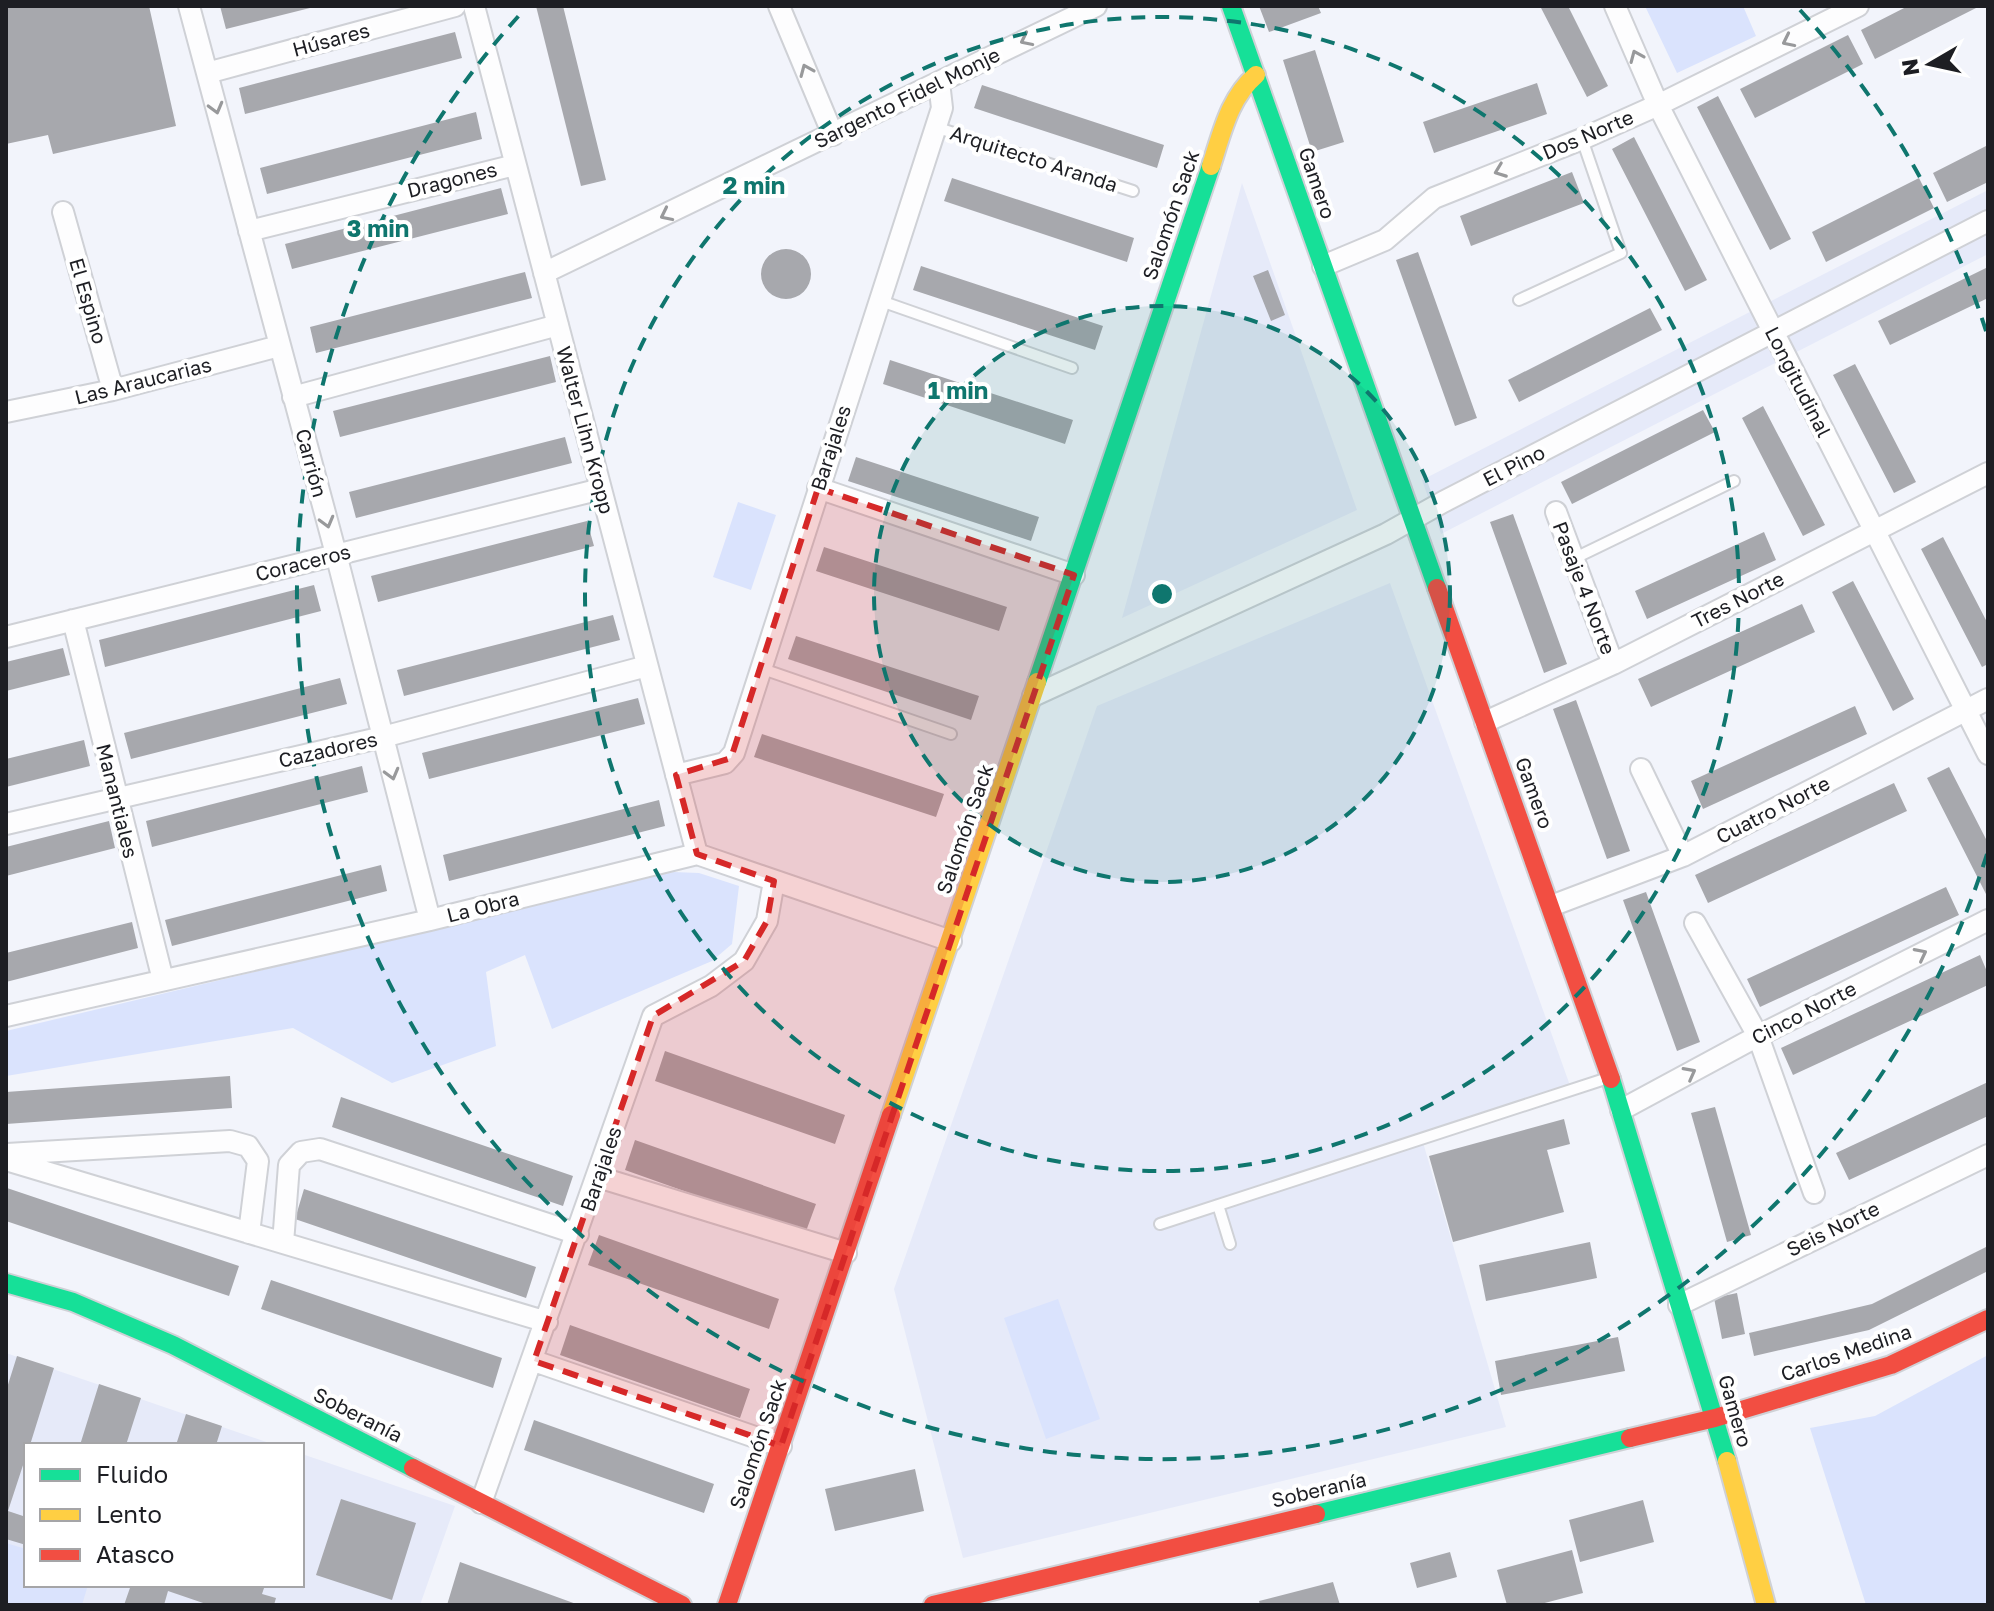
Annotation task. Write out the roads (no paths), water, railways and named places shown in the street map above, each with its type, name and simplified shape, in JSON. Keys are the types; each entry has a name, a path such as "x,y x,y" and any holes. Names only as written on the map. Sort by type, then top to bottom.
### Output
{"street":[{"name":"Carrión","path":"189,6 336,554 430,920"},
{"name":"Húsares","path":"207,73 455,6"},
{"name":"Walter Lihn Kropp","path":"474,6 697,854"},
{"path":"779,6 833,135"},
{"name":"Sargento Fidel Monje","path":"544,273 1096,6"},
{"name":"Gamero","path":"1231,6 1610,1077 1715,1418 1766,1605"},
{"name":"Longitudinal","path":"1615,6 1658,105 1988,754"},
{"name":"Dos Norte","path":"1323,266 1385,240 1434,198 1658,105 1858,6"},
{"name":"Salomón Sack","path":"727,1605 1228,114 1242,87 1256,75"},
{"name":"Barajales","path":"676,775 730,760 942,108 939,82"},
{"name":"Dragones","path":"249,231 515,165"},
{"name":"El Espino","path":"63,212 113,390"},
{"name":"El Pino","path":"1033,696 1413,520 1988,221"},
{"path":"293,397 558,325"},
{"name":"Las Araucarias","path":"6,412 113,390 279,346"},
{"name":"Tres Norte","path":"1485,722 1613,664 1988,473"},
{"path":"818,488 1074,575"},
{"name":"Coraceros","path":"6,637 601,489"},
{"name":"Pasaje 4 Norte","path":"1556,512 1613,664"},
{"name":"Manantiales","path":"73,620 163,980"},
{"name":"Cazadores","path":"6,824 383,737 647,666"},
{"name":"Cuatro Norte","path":"1551,906 1683,856 1988,699"},
{"path":"1641,769 1683,856"},
{"path":"697,854 951,941"},
{"name":"La Obra","path":"6,1016 430,920 697,854"},
{"name":"Barajales","path":"481,1503 534,1361 653,1016 711,986 744,961 767,921 774,881"},
{"name":"Cinco Norte","path":"1621,1110 1758,1036 1988,920"},
{"path":"1695,923 1758,1036 1814,1193"},
{"path":"6,1157 230,1141 248,1146 258,1161 249,1233"},
{"path":"283,1243 289,1165 301,1152 320,1149 578,1234"},
{"name":"Seis Norte","path":"1679,1305 1988,1155"},
{"path":"6,1157 547,1322"},
{"path":"598,1177 846,1253"},
{"name":"Soberanía","path":"6,1283 73,1302 173,1345 682,1605"},
{"name":"Carlos Medina","path":"1715,1418 1891,1365 1988,1319"},
{"path":"534,1361 781,1446"},
{"name":"Soberanía","path":"940,1604 1715,1418"}],"lane":[{"name":"Arquitecto Aranda","path":"935,127 1133,191"},
{"path":"1519,300 1621,253 1582,139"},
{"path":"878,300 1072,368"},
{"path":"1573,559 1734,481"},
{"path":"760,668 951,734"},
{"path":"1160,1224 1610,1077"},
{"path":"1218,1205 1230,1244"}]}
